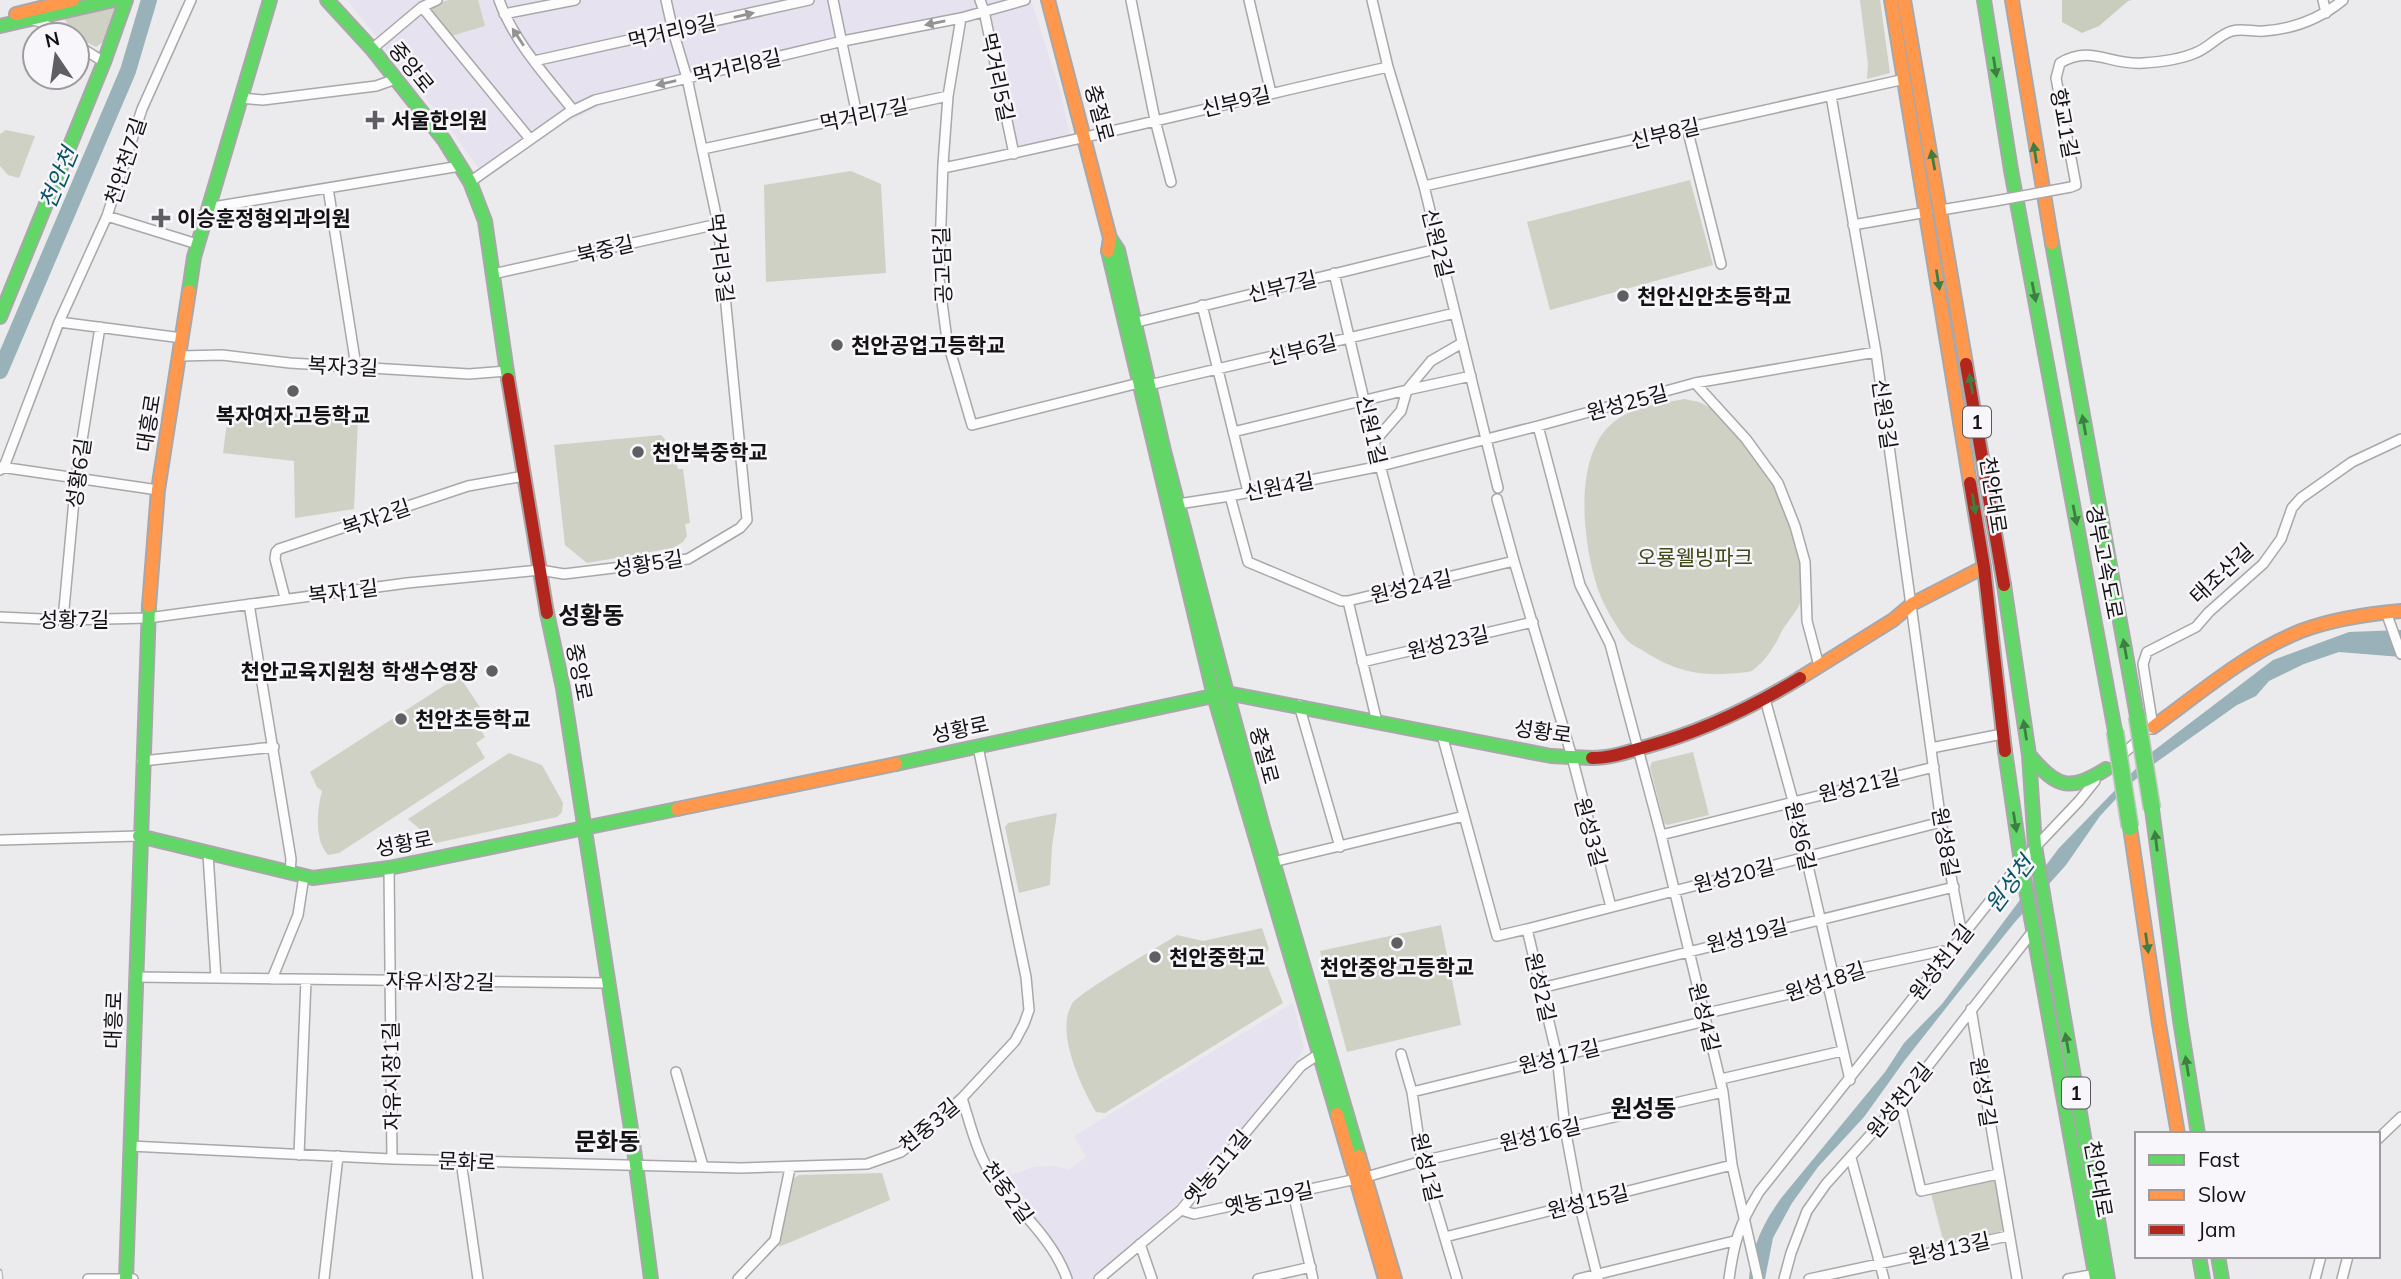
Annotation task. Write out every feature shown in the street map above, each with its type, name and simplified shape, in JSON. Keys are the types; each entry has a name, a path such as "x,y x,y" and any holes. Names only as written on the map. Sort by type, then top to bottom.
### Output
{"main road":[{"path":"0,17 73,0"},
{"path":"0,26 29,19 50,20 113,0"},
{"path":"0,317 104,62 126,0"},
{"name":"중앙로","path":"327,0 372,49 444,140 470,182 485,221 506,371 563,688 633,1142 651,1279"},
{"name":"충절로","path":"1048,0 1110,238 1118,250 1130,323 1144,384 1221,694 1361,1177 1395,1279"},
{"name":"천안대로","path":"1891,0 2000,561 2029,755 2036,854 2100,1277"},
{"name":"천안대로","path":"1904,0 1984,566 2002,734 2022,868"},
{"name":"경부고속도로","path":"1984,0 2011,170 2115,731 2178,1132"},
{"name":"경부고속도로","path":"2012,0 2037,162 2137,716 2198,1132"},
{"name":"대흥로","path":"126,1279 142,761 148,618 158,490 197,244 265,5"},
{"name":"충절로","path":"1144,384 1178,503 1221,694 1273,862 1324,1052"},
{"name":"성황로","path":"139,836 297,875 326,878 389,868 978,747 1221,694 1299,705 1551,756 1596,758 1638,751 1726,719 1819,666 1892,620 1912,604 1984,566"},
{"path":"2153,727 2243,664 2287,637 2318,626 2392,615"},
{"path":"2029,755 2050,780 2065,785 2084,784 2106,769"},
{"name":"1","path":"2022,868 2032,926"},
{"name":"천안대로","path":"2032,926 2100,1277"},
{"name":"충절로","path":"1361,1177 1385,1279"},
{"path":"2199,1258 2203,1279"},
{"path":"2218,1258 2222,1279"}],"street":[{"name":"천안천7길","path":"1,468 59,322 107,216 142,109 191,0"},
{"path":"372,49 422,7 437,0"},
{"path":"499,0 504,13 534,61 573,110"},
{"path":"504,13 575,0"},
{"name":"먹거리3길","path":"666,0 687,78 718,224 747,520"},
{"name":"먹거리9길","path":"534,61 809,0"},
{"path":"833,0 857,115"},
{"name":"먹거리5길","path":"980,0 1014,154"},
{"name":"먹거리8길","path":"470,182 573,110 595,100 842,41 961,18 1025,0"},
{"path":"1131,0 1155,120 1171,182"},
{"path":"1249,0 1272,93"},
{"name":"신원2길","path":"1372,0 1388,67 1424,186 1499,488"},
{"path":"2323,0 2326,13"},
{"name":"향교1길","path":"1934,211 2076,185 2056,78 2060,63 2084,54 2141,63 2187,56 2202,50 2229,32 2274,30 2299,24 2326,13 2343,0"},
{"path":"422,7 530,139"},
{"path":"948,96 961,18"},
{"path":"91,54 104,62"},
{"name":"신부9길","path":"943,168 1085,139 1155,120 1388,67"},
{"path":"240,99 263,100 376,86 396,79"},
{"name":"신부8길","path":"1424,186 1905,79"},
{"name":"먹거리7길","path":"703,149 948,96"},
{"name":"공고담길","path":"948,96 939,279 947,340 971,425 1144,384"},
{"name":"신원3길","path":"1831,96 1876,352 1912,604"},
{"path":"1687,128 1721,264"},
{"path":"207,208 460,166"},
{"path":"328,188 356,366"},
{"path":"1853,225 1934,211"},
{"path":"107,216 197,244"},
{"name":"북중길","path":"492,274 718,224"},
{"name":"신부7길","path":"1130,323 1440,248"},
{"name":"신원1길","path":"1335,273 1374,442 1412,587"},
{"path":"1202,305 1248,492"},
{"name":"신부6길","path":"1144,384 1217,370 1455,313"},
{"path":"59,322 182,338"},
{"name":"성황6길","path":"63,620 76,478 100,327"},
{"path":"1374,442 1401,411 1407,390 1430,361 1462,343"},
{"name":"원성25길","path":"1381,466 1695,383 1876,352"},
{"name":"복자3길","path":"180,356 222,355 469,374 506,371"},
{"path":"1233,432 1471,376"},
{"path":"1695,383 1746,439 1778,483 1795,526 1805,562 1807,621 1819,666"},
{"path":"1538,426 1580,585 1610,644 1638,751"},
{"name":"태조산길","path":"2153,727 2143,664 2147,652 2196,627 2263,564 2281,539 2292,508 2301,498 2352,462 2401,439"},
{"name":"신원4길","path":"1178,503 1230,496 1381,466"},
{"path":"1,468 158,490"},
{"name":"복자2길","path":"285,598 275,559 279,549 468,486 524,476"},
{"path":"1230,496 1248,562 1341,601 1348,601"},
{"path":"1497,499 1572,757"},
{"name":"성황5길","path":"540,570 564,574 688,559 740,528 747,520"},
{"name":"원성24길","path":"1377,722 1348,601 1514,561"},
{"name":"복자1길","path":"148,618 285,598 540,570"},
{"path":"249,604 291,859 297,875 299,915 272,979"},
{"name":"원성8길","path":"1912,604 1941,821 1962,935"},
{"path":"2392,615 2401,654"},
{"name":"성황7길","path":"0,617 63,620 148,618"},
{"name":"원성23길","path":"1362,662 1533,622"},
{"name":"원성6길","path":"1765,699 1793,800 1833,974"},
{"path":"1299,705 1340,847"},
{"path":"2036,854 2106,769 2153,727"},
{"path":"1931,748 2002,734"},
{"name":"원성2길","path":"1442,735 1497,936 1527,929 1557,1056 1565,1128 1579,1203 1598,1276"},
{"path":"142,761 274,747"},
{"name":"천중3길","path":"635,1165 790,1167 867,1164 901,1152 915,1142 962,1098 1015,1041 1029,1010 1026,977 978,747"},
{"name":"원성4길","path":"1638,751 1721,1079 1732,1165 1758,1279"},
{"name":"원성3길","path":"1572,757 1611,907"},
{"name":"원성21길","path":"1661,835 1934,767"},
{"path":"1273,862 1464,816"},
{"name":"원성20길","path":"1527,929 1941,821"},
{"path":"0,840 139,836"},
{"path":"208,854 216,978"},
{"name":"원성천1길","path":"1729,1279 1734,1241 1744,1216 1759,1192 1962,935 2036,854"},
{"name":"자유시장1길","path":"389,868 392,1159"},
{"name":"원성19길","path":"1541,988 1821,917 1954,887"},
{"name":"원성천2길","path":"1784,1279 1807,1211 1826,1184 1900,1102 2032,926"},
{"name":"원성18길","path":"1705,1018 1828,985 1833,974 1942,951 1946,955"},
{"name":"자유시장2길","path":"135,977 608,984"},
{"path":"299,1155 306,979"},
{"path":"1828,985 1850,1080"},
{"name":"원성7길","path":"1971,1010 2017,1279"},
{"name":"원성17길","path":"1412,1092 1705,1018"},
{"name":"원성4길","path":"1721,1079 1842,1051"},
{"name":"옛농고1길","path":"1099,1279 1181,1210 1301,1066 1324,1052"},
{"name":"원성1길","path":"1401,1054 1412,1092 1422,1161 1457,1279"},
{"path":"676,1072 703,1166"},
{"name":"원성16길","path":"1361,1177 1723,1092"},
{"name":"천중2길","path":"962,1098 982,1158 1006,1193 1053,1251 1067,1279"},
{"path":"1900,1102 1922,1191 1998,1174"},
{"path":"2380,1137 2401,1117"},
{"name":"문화로","path":"130,1146 392,1159 635,1165"},
{"path":"324,1279 338,1156"},
{"path":"1851,1158 1884,1279"},
{"path":"461,1161 478,1279"},
{"name":"원성15길","path":"1445,1237 1732,1165"},
{"path":"738,1279 775,1240 790,1167"},
{"name":"옛농고9길","path":"1181,1210 1194,1214 1361,1177"},
{"path":"1293,1193 1313,1279"},
{"name":"원성13길","path":"1809,1279 2008,1236"},
{"path":"1578,1279 1734,1241"},
{"path":"1140,1244 1152,1279"},
{"path":"2315,1279 2320,1258"},
{"path":"2342,1279 2347,1258"},
{"path":"1258,1279 1311,1267"},
{"path":"2068,1279 2100,1277"},
{"path":"88,1279 133,1279"}],"shaded area":[{"path":"347,0 1031,0 1061,94 1070,137 1031,145 1018,145 1013,141 1007,98 987,16 832,48 612,101 561,125 485,177 449,127"},
{"path":"1293,1003 1304,1048 1290,1072 1189,1191 1150,1232 1090,1279 1071,1279 1052,1241 1000,1178 1035,1167 1056,1166 1069,1170 1086,1157 1074,1136"}],"green space":[{"path":"449,0 478,0 485,26 451,36 429,10 438,3"},
{"path":"1860,0 1880,0 1890,73 1867,79 1868,64"},
{"path":"2062,0 2132,0 2099,26 2082,33 2062,22"},
{"path":"115,4 118,6 106,40 96,47 91,44 91,21 66,21 64,18 69,14"},
{"path":"6,130 35,136 19,178 8,175 0,166 0,134"},
{"path":"851,171 881,184 886,273 766,282 764,185"},
{"path":"1690,180 1713,265 1550,310 1527,222"},
{"name":"오룡웰빙파크","path":"1685,399 1715,411 1753,452 1780,494 1799,551 1803,579 1800,604 1768,655 1750,672 1711,674 1688,671 1665,663 1628,642 1610,616 1593,573 1585,527 1584,502 1586,478 1601,436 1615,421 1631,412"},
{"path":"229,407 358,420 354,509 295,518 294,461 223,453"},
{"path":"661,435 672,447 678,469 683,469 690,523 685,524 687,536 673,548 587,563 565,545 554,445"},
{"path":"459,676 490,722 482,732 485,737 476,743 485,758 339,853 328,855 320,841 319,833 318,816 322,791 310,772"},
{"path":"1693,752 1709,815 1667,825 1664,823 1650,767 1652,762"},
{"path":"509,753 542,765 563,803 562,812 557,817 436,843 408,819"},
{"path":"1057,813 1050,885 1019,893 1005,827 1008,823"},
{"path":"1441,925 1461,1025 1347,1052 1320,951"},
{"path":"1262,928 1269,949 1263,955 1283,1003 1105,1113 1096,1112 1077,1074 1068,1044 1066,1029 1072,1004 1103,980 1177,935 1203,941"},
{"path":"882,1173 890,1200 779,1247 794,1178 799,1175"},
{"path":"1999,1178 2007,1230 1944,1244 1931,1193"}],"water":[{"path":"2401,630 2401,657 2339,652 2304,664 2269,681 2256,696 2237,705 2151,766 2128,786 2100,816 2066,865 2015,922 1957,994 1864,1117 1818,1167 1792,1203 1773,1238 1765,1279 1749,1279 1752,1256 1760,1235 1782,1197 1885,1072 1904,1043 1942,1004 2059,848 2152,752 2273,660 2349,632"}],"waterway":[{"name":"천안천","path":"0,371 128,71 149,0"}],"railway":[{"path":"0,1271 1,1279"}],"traffic: fast":[{"path":"0,26 114,0"},
{"path":"0,317 104,62 126,0"},
{"path":"189,291 194,257 270,0"},
{"path":"327,0 372,49 444,140 470,182 485,221 508,379"},
{"path":"1984,0 2011,170 2115,731"},
{"path":"1110,238 1118,250 1164,451 1263,827 1359,1156"},
{"path":"2052,243 2137,716"},
{"path":"1108,251 1214,696 1337,1114"},
{"path":"2004,585 2029,755 2035,846 2108,1279"},
{"path":"126,1279 149,606"},
{"path":"547,613 563,688 633,1142 651,1279"},
{"path":"896,764 1227,693 1551,756 1592,758"},
{"path":"2137,716 2152,809"},
{"path":"2115,731 2130,827"},
{"path":"2005,751 2021,862 2096,1279"},
{"path":"2030,756 2048,775 2065,783 2083,781 2106,769"},
{"path":"139,836 313,878 389,868 677,809"},
{"path":"2152,809 2198,1132"},
{"path":"2199,1258 2203,1279"},
{"path":"2218,1258 2222,1279"}],"traffic: slow":[{"path":"16,14 73,0"},
{"path":"1048,0 1110,238 1108,251"},
{"path":"1891,0 1970,483"},
{"path":"1904,0 1966,364"},
{"path":"2012,0 2052,243"},
{"path":"149,606 158,490 189,291"},
{"path":"1800,678 1893,620 1912,604 1984,567"},
{"path":"2153,727 2224,674 2281,640 2338,620 2401,611"},
{"path":"677,809 896,764"},
{"path":"2130,827 2178,1132"},
{"path":"1337,1114 1385,1279"},
{"path":"1359,1156 1395,1279"}],"traffic: jam":[{"path":"1966,364 2004,585"},
{"path":"508,379 547,613"},
{"path":"1970,483 1984,567 2005,751"},
{"path":"1592,758 1619,754 1686,734 1744,709 1800,678"}],"place":[{"name":"서울한의원","path":"375,120"},
{"name":"이승훈정형외과의원","path":"161,218"},
{"name":"천안신안초등학교","path":"1623,296"},
{"name":"천안공업고등학교","path":"837,345"},
{"name":"복자여자고등학교","path":"293,391"},
{"name":"천안북중학교","path":"638,452"},
{"name":"천안교육지원청 학생수영장","path":"492,671"},
{"name":"천안초등학교","path":"401,719"},
{"name":"천안중앙고등학교","path":"1397,943"},
{"name":"천안중학교","path":"1155,957"}],"district":[{"name":"성황동","path":"591,615"},
{"name":"원성동","path":"1643,1108"},
{"name":"문화동","path":"607,1141"}],"water label":[{"name":"원성천","path":"2009,884"}]}
